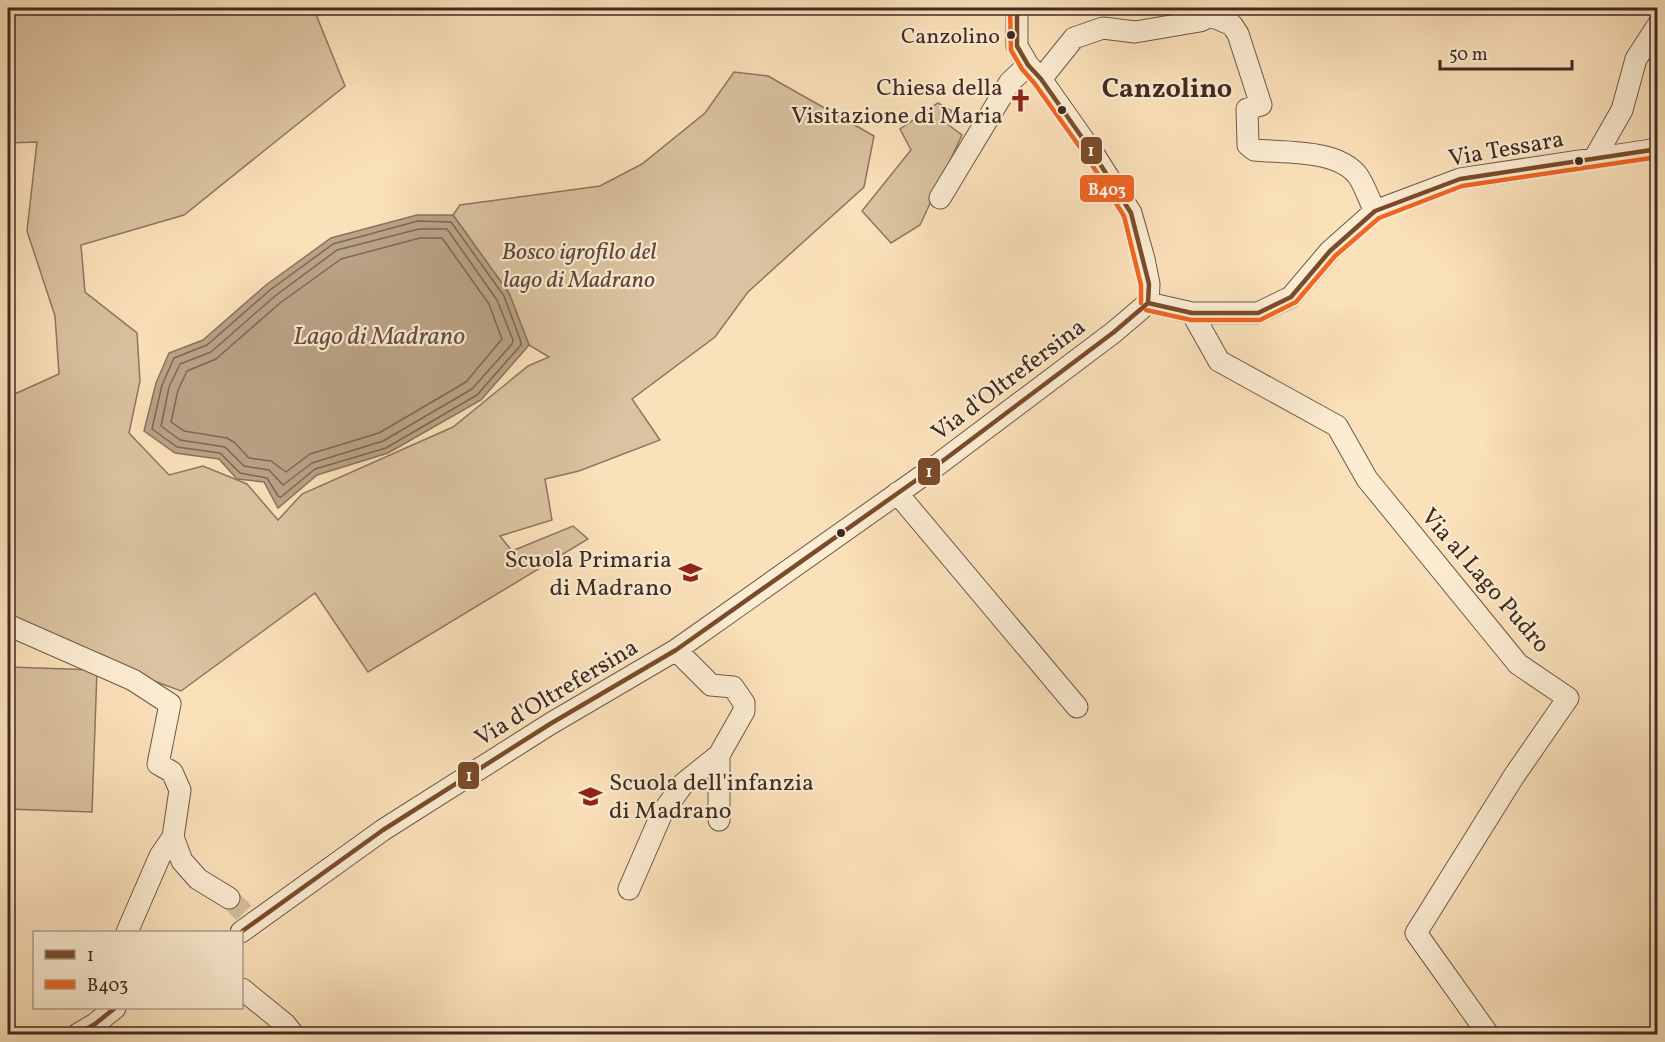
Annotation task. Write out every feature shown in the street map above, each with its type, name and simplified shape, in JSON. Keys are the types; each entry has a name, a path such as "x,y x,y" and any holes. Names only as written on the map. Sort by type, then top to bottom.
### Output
{"street":[{"path":"1017,8 1017,46 1095,156 1131,213 1149,284 1148,303"},
{"path":"940,198 1010,82 1034,72 1074,38 1103,28 1135,32 1200,21 1217,12 1232,25 1238,34 1261,105 1247,109 1248,145 1254,150 1323,156 1343,163 1358,176 1375,211"},
{"path":"1594,159 1622,110 1636,59 1658,25"},
{"name":"Via Tessara","path":"1148,303 1192,313 1258,313 1291,297 1330,251 1375,211 1460,179 1658,149"},
{"name":"Via d'Oltrefersina","path":"247,924 383,830 550,724 676,650 897,493 1114,332 1148,303"},
{"name":"Via al Lago Pudro","path":"1192,313 1219,361 1337,426 1367,479 1518,664 1568,698 1514,776 1416,933 1488,1035"},
{"path":"897,493 1077,707"},
{"path":"8,625 133,680 170,704 158,764 172,772 180,790 173,837 160,856 128,931"},
{"path":"629,889 662,813 684,783 719,755 744,711 744,703 733,687 711,685 676,650"},
{"path":"719,755 719,820"},
{"path":"173,837 182,861 198,879 229,898"},
{"path":"243,990 285,1024 293,1035"},
{"path":"78,1034 114,1009"}],"green space":[{"name":"Bosco igrofilo del lago di Madrano","path":"8,8 321,8 315,12 345,86 184,215 81,245 85,292 137,333 140,381 129,433 169,475 203,466 247,484 278,520 302,494 453,427 528,366 549,357 529,345 509,293 453,215 460,205 600,186 642,164 705,113 734,72 768,76 874,136 864,187 748,292 715,337 632,399 660,440 579,471 545,479 552,520 500,536 512,551 573,526 588,539 368,672 315,593 181,691 8,627 8,397 59,374 55,316 27,231 37,142 8,143"},
{"path":"938,103 952,111 946,123 962,135 920,225 891,243 862,211 911,150 900,129"},
{"path":"8,667 97,670 92,812 8,809"}],"water":[{"name":"Lago di Madrano","path":"417,215 453,215 509,293 529,345 481,400 388,453 317,475 278,508 264,482 237,479 219,459 175,453 144,431 156,383 169,353 203,340 266,285 331,238"}],"tunnel":[{"path":"229,898 247,916"}],"transit line":[{"name":"B403","path":"1010,8 1011,50 1022,69 1089,160 1124,216 1141,285 1141,303"},
{"name":"1","path":"1017,8 1017,46 1028,65 1041,79 1095,156 1131,213 1149,284 1148,303"},
{"name":"1","path":"1148,303 1192,313 1258,313 1291,297 1330,251 1375,211 1460,179 1658,149"},
{"name":"B403","path":"1146,310 1191,320 1260,320 1296,302 1335,256 1379,218 1462,186 1658,157"},
{"name":"1","path":"242,931 383,830 550,724 676,650 932,469 1114,332 1148,303"},
{"name":"1","path":"78,1034 114,1009"}],"place":[{"name":"Canzolino","path":"1011,35"},
{"name":"Chiesa della Visitazione di Maria","path":"1021,101"},
{"name":"Scuola Primaria di Madrano","path":"690,573"},
{"name":"Scuola dell'infanzia di Madrano","path":"591,796"}],"district":[{"name":"Canzolino","path":"1167,88"}]}
